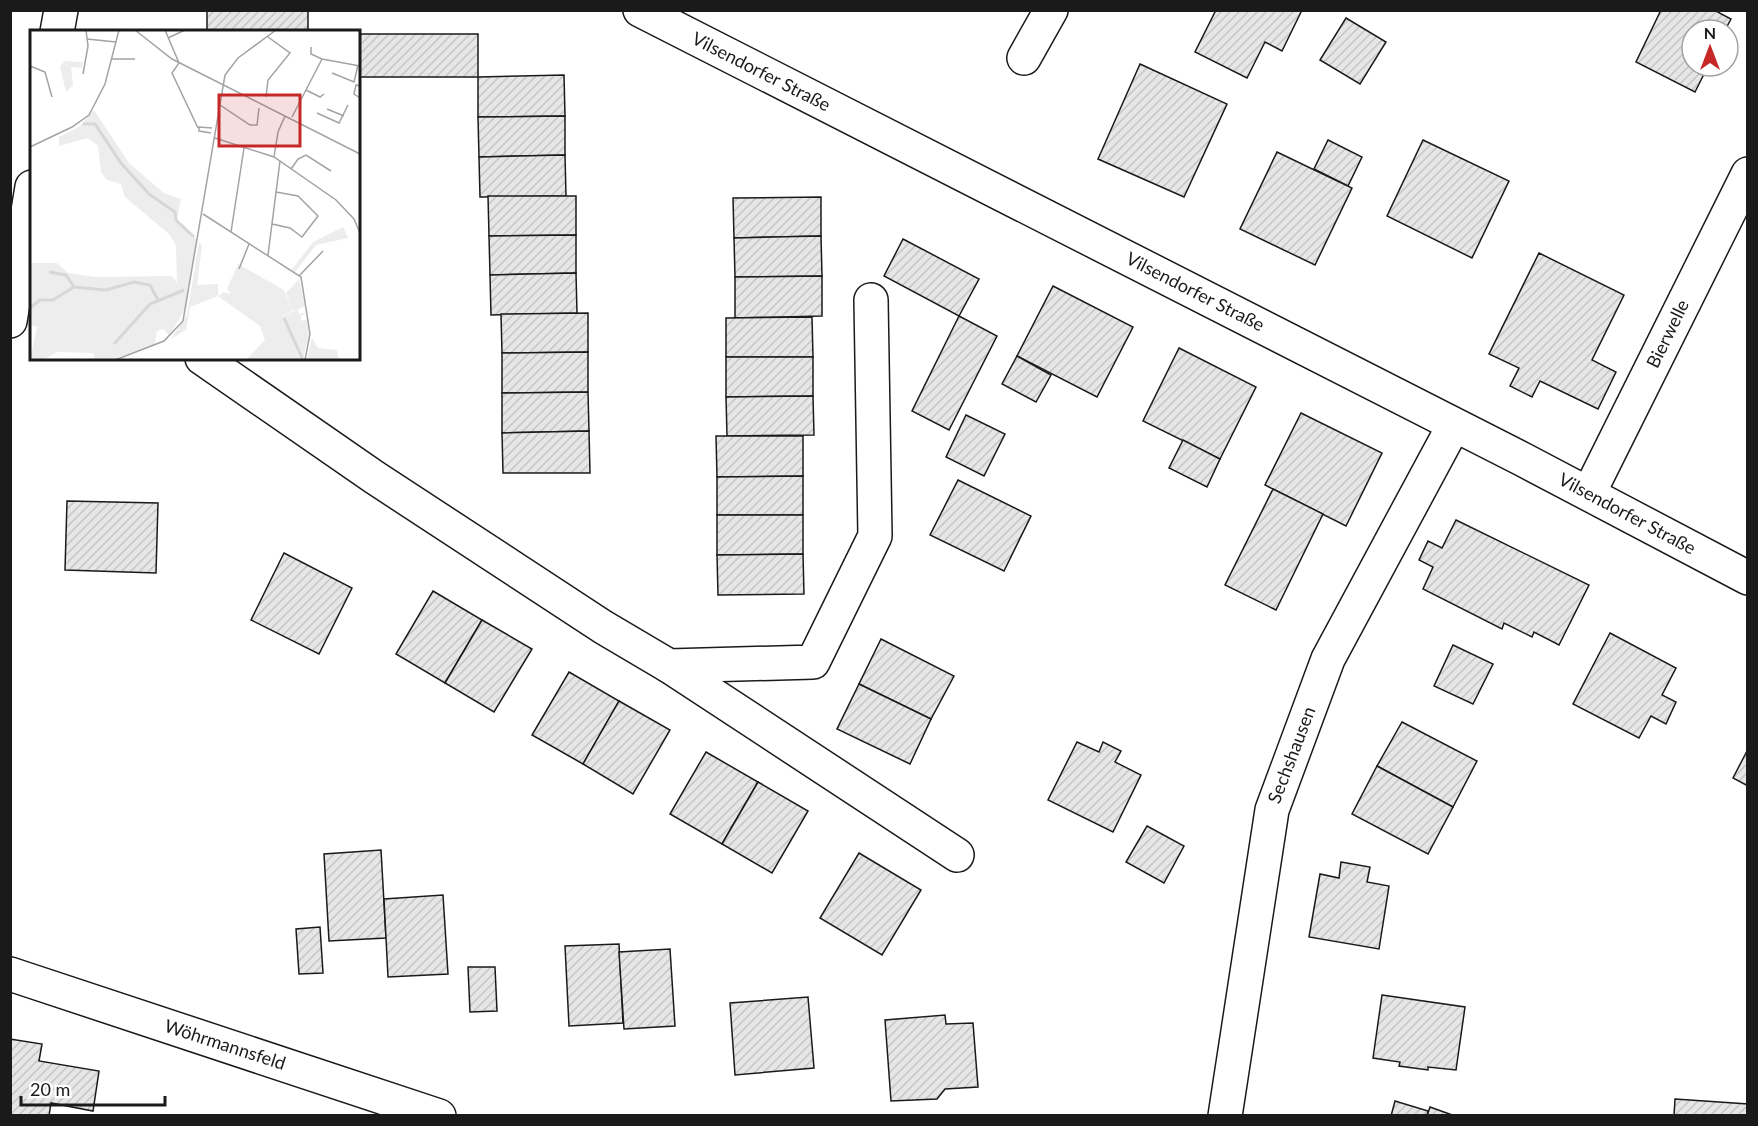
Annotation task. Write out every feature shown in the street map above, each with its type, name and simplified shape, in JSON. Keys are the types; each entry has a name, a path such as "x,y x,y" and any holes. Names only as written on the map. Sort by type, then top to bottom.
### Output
{"street":[{"path":"57,30 61,10"},
{"name":"Vilsendorfer Straße","path":"640,10 1589,493 1748,578"},
{"path":"1024,58 1051,10"},
{"name":"Bierwelle","path":"1589,493 1748,174"},
{"path":"10,321 28,238 30,212"},
{"path":"669,666 813,662 875,536 871,300"},
{"path":"205,360 374,477 603,627 669,666 957,855"},
{"name":"Sechshausen","path":"1225,1116 1272,810 1328,659 1454,424"},
{"name":"Wöhrmannsfeld","path":"10,974 440,1116"}],"building":[{"path":"207,10 317,10 308,11 308,30 207,30"},
{"path":"1216,10 1302,10 1282,51 1265,42 1247,78 1195,52"},
{"path":"1661,10 1714,10 1729,18 1680,18 1680,78 1702,78 1695,92 1636,62"},
{"path":"1346,18 1386,42 1360,84 1320,60"},
{"path":"360,34 478,34 478,77 360,77"},
{"path":"1140,64 1227,104 1184,197 1098,159"},
{"path":"564,75 565,116 478,117 478,77"},
{"path":"565,116 565,155 479,157 478,117"},
{"path":"1328,140 1362,157 1348,186 1314,169"},
{"path":"1423,140 1509,181 1472,258 1387,216"},
{"path":"1277,152 1352,188 1315,265 1240,229"},
{"path":"565,155 566,196 480,197 479,157"},
{"path":"488,196 576,196 576,235 489,236"},
{"path":"821,197 821,236 734,238 733,198"},
{"path":"576,235 576,273 490,275 489,236"},
{"path":"821,236 822,276 735,277 734,238"},
{"path":"903,239 979,279 959,316 884,276"},
{"path":"1539,253 1624,295 1592,360 1616,372 1598,409 1540,381 1532,397 1510,386 1519,368 1489,354"},
{"path":"576,273 577,313 491,315 490,275"},
{"path":"822,276 822,316 735,318 735,277"},
{"path":"1053,286 1133,327 1097,397 1017,356"},
{"path":"588,313 588,352 502,353 501,314"},
{"path":"959,316 997,336 949,430 912,411"},
{"path":"812,317 813,357 726,357 726,318"},
{"path":"1179,348 1256,387 1220,459 1143,421"},
{"path":"588,352 588,392 502,393 502,353"},
{"path":"1017,356 1051,375 1036,402 1002,384"},
{"path":"726,357 813,357 813,396 726,397"},
{"path":"588,392 589,431 502,433 502,393"},
{"path":"813,396 814,435 727,436 726,397"},
{"path":"1301,413 1382,453 1346,526 1265,485"},
{"path":"966,415 1005,434 984,476 946,457"},
{"path":"589,431 590,473 503,473 502,433"},
{"path":"716,436 803,436 803,476 717,477"},
{"path":"1183,440 1220,459 1207,487 1169,468"},
{"path":"803,476 803,515 717,515 717,477"},
{"path":"958,480 1031,516 1004,571 930,535"},
{"path":"1273,489 1323,514 1276,610 1225,585"},
{"path":"67,501 158,503 156,573 65,570"},
{"path":"717,515 803,515 803,554 717,555"},
{"path":"1456,520 1589,585 1559,645 1534,632 1532,637 1504,623 1502,629 1423,589 1433,567 1419,560 1428,541 1442,548"},
{"path":"284,553 352,588 319,654 251,620"},
{"path":"803,554 804,594 718,595 717,555"},
{"path":"433,591 482,620 445,683 396,654"},
{"path":"482,620 532,649 494,712 445,683"},
{"path":"1610,633 1676,668 1662,695 1676,702 1666,724 1651,716 1639,738 1573,704"},
{"path":"881,639 954,676 931,719 859,684"},
{"path":"1453,645 1493,664 1473,704 1434,686"},
{"path":"569,672 619,701 583,764 532,735"},
{"path":"859,684 931,719 910,764 837,729"},
{"path":"619,701 670,730 633,794 583,764"},
{"path":"1402,722 1477,761 1453,807 1377,766"},
{"path":"1077,742 1099,752 1103,742 1121,751 1115,762 1141,775 1113,832 1048,800"},
{"path":"1748,749 1748,786 1733,778"},
{"path":"706,752 758,782 722,844 670,814"},
{"path":"1377,766 1453,807 1428,854 1352,814"},
{"path":"758,782 808,811 772,873 722,844"},
{"path":"1147,826 1184,846 1164,883 1126,862"},
{"path":"381,850 386,938 329,941 324,854"},
{"path":"859,853 921,890 882,955 820,918"},
{"path":"1341,862 1370,867 1367,882 1389,886 1379,949 1309,937 1320,874 1339,878"},
{"path":"443,895 448,974 388,977 384,899"},
{"path":"320,927 323,973 299,974 296,929"},
{"path":"619,944 623,1023 569,1026 565,946"},
{"path":"670,949 675,1026 624,1029 619,952"},
{"path":"468,967 495,967 497,1011 470,1012"},
{"path":"1382,995 1465,1007 1456,1070 1428,1067 1428,1070 1399,1066 1400,1062 1373,1058"},
{"path":"808,997 814,1068 735,1075 730,1003"},
{"path":"945,1015 946,1024 973,1023 978,1087 945,1089 937,1099 891,1101 885,1020"},
{"path":"10,1039 42,1044 39,1061 99,1071 93,1111 51,1103 49,1116 10,1116"},
{"path":"1675,1099 1748,1104 1748,1116 1674,1116"},
{"path":"1395,1101 1428,1111 1427,1116 1391,1116"},
{"path":"1430,1107 1455,1116 1427,1116"}]}
